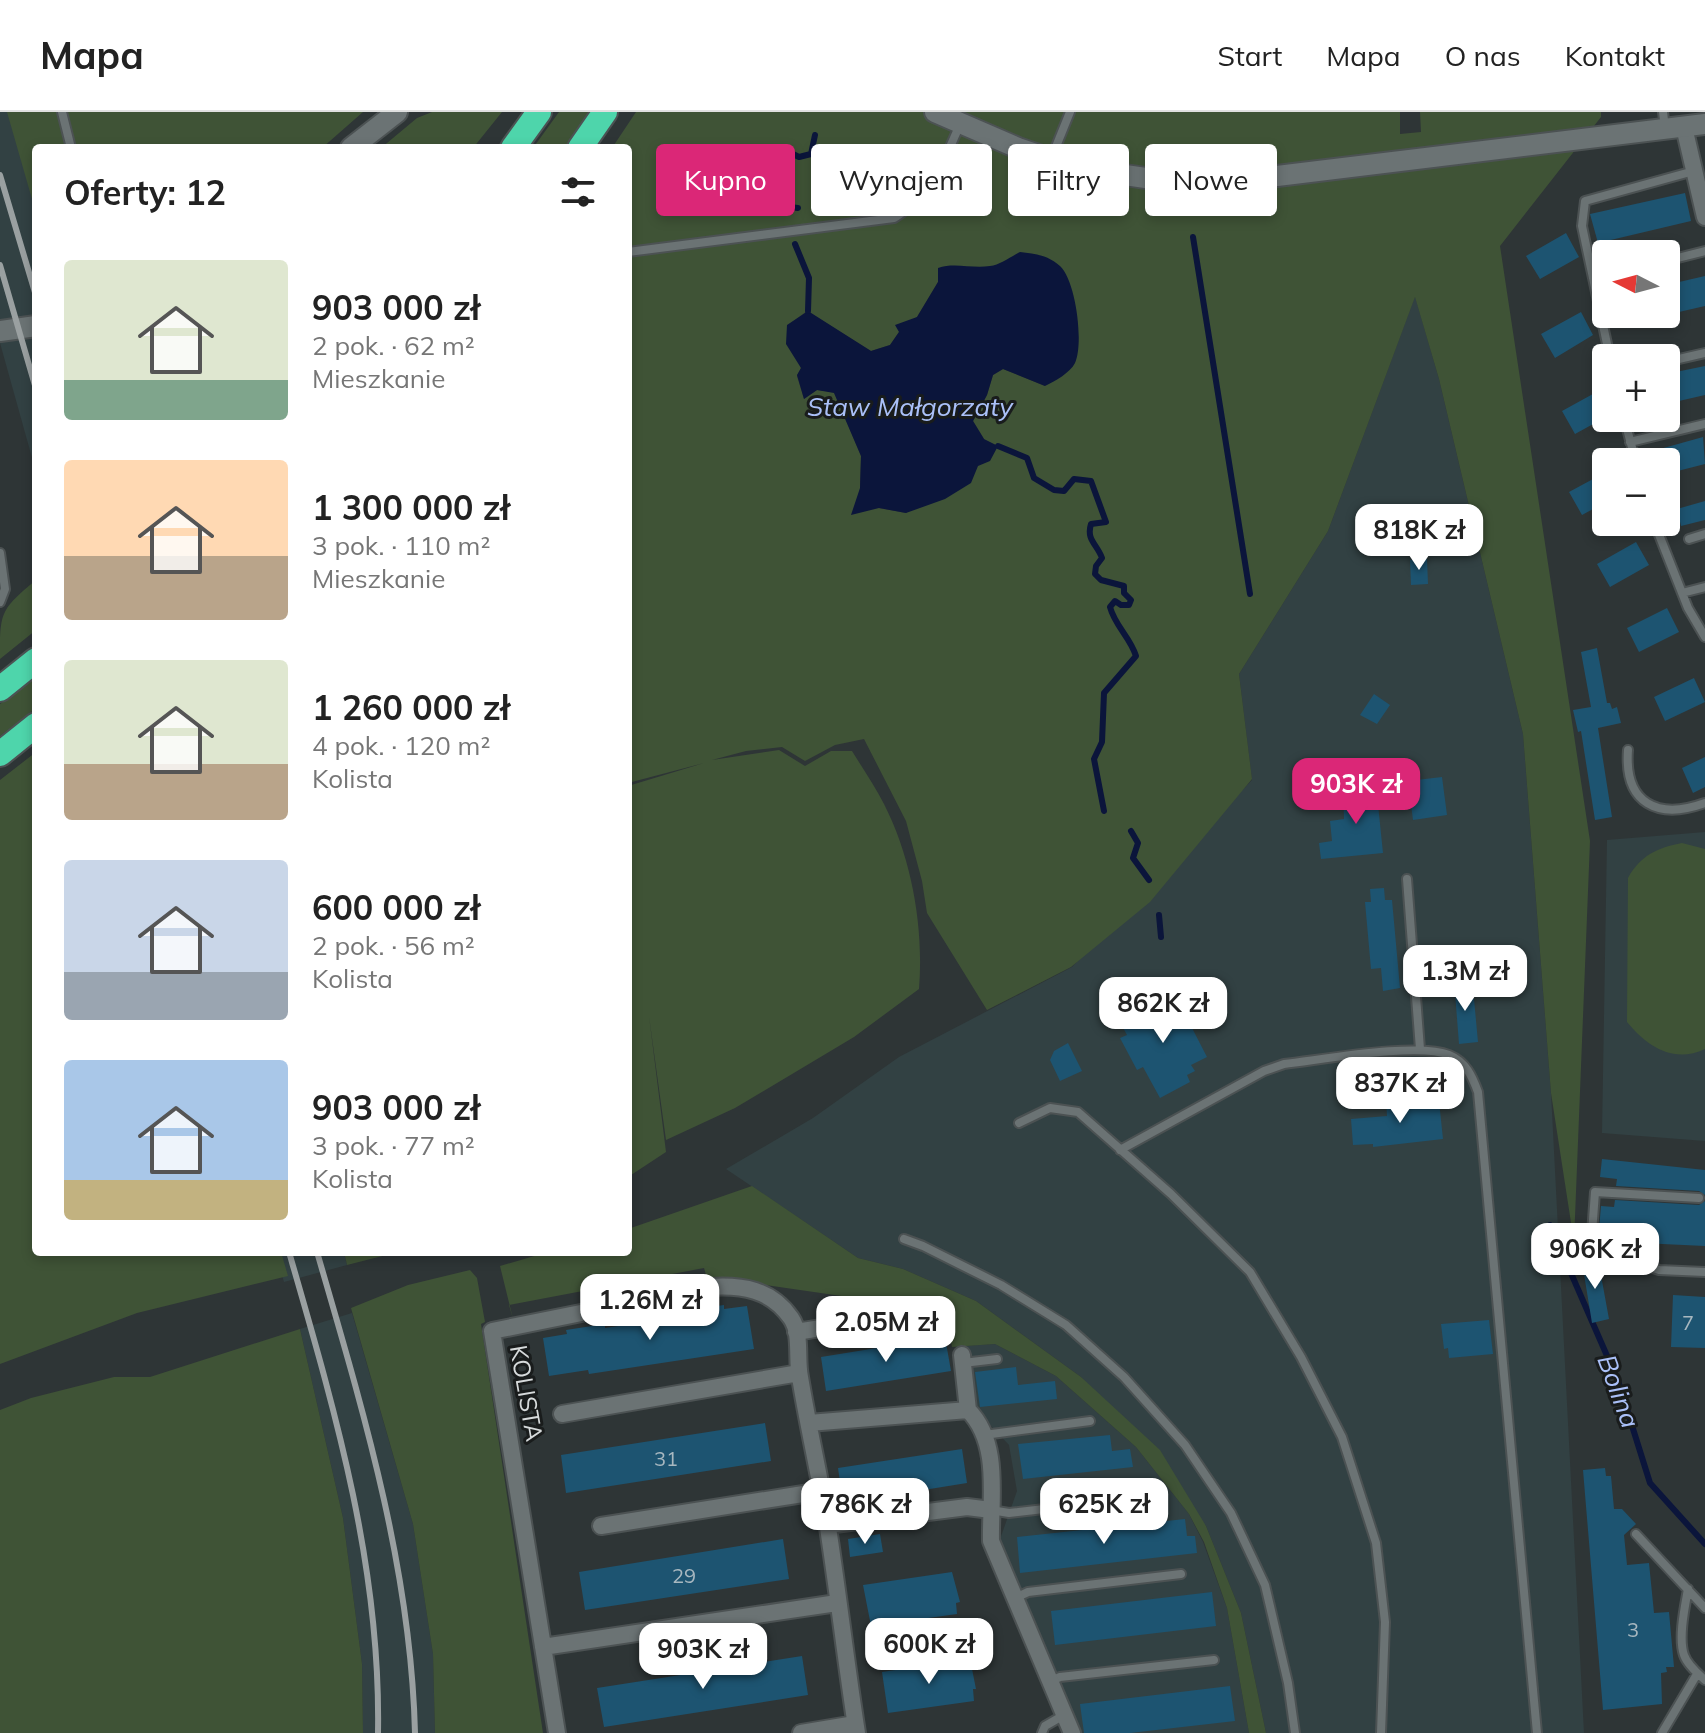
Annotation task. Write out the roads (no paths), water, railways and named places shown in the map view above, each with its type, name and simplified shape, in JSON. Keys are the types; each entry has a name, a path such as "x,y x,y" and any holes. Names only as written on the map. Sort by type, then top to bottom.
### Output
{"highway":[{"path":"516,144 539,112"},
{"path":"583,144 605,112"},
{"path":"0,689 32,663"},
{"path":"0,754 32,728"}],"street":[{"path":"356,144 397,112"},
{"path":"935,112 1012,144"},
{"path":"1129,177 1173,182 1277,176 1679,123 1695,171 1705,217"},
{"path":"0,331 32,327"},
{"name":"KOLISTA","path":"557,1733 492,1331 710,1287 732,1286 745,1287 778,1303 793,1320 796,1332"},
{"path":"801,1733 856,1728 822,1491 799,1373 796,1332 896,1316"},
{"path":"962,1359 968,1410 979,1421 984,1435 993,1492 991,1541 1072,1733"},
{"name":"KOLISTA","path":"562,1414 799,1373"},
{"path":"809,1423 968,1410"},
{"path":"601,1526 822,1491"},
{"path":"827,1525 967,1507 991,1510"},
{"path":"543,1647 837,1603"}],"lane":[{"path":"62,112 70,144"},
{"path":"1057,144 1070,112"},
{"path":"632,251 894,218 913,207 928,189 960,123"},
{"path":"1592,273 1582,226 1585,201 1695,171"},
{"path":"1680,257 1705,251"},
{"path":"1680,359 1705,353"},
{"path":"1630,442 1705,424"},
{"path":"1628,432 1632,448"},
{"path":"1689,539 1705,534"},
{"path":"1660,536 1682,593 1705,637"},
{"path":"0,553 5,589 0,602"},
{"path":"1682,593 1705,587"},
{"path":"1628,750 1630,782 1648,805 1672,812 1705,803"},
{"path":"1407,879 1420,1049"},
{"path":"1120,1150 1264,1071 1284,1064 1420,1049 1450,1055 1470,1069 1478,1092 1537,1733"},
{"path":"1019,1123 1050,1108 1078,1112 1171,1194 1250,1272 1301,1357 1342,1437 1376,1543 1385,1622 1381,1733"},
{"path":"1699,1198 1595,1192 1591,1247 1659,1270 1705,1272"},
{"path":"904,1239 1001,1285 1066,1325 1124,1377 1185,1445 1231,1513 1265,1585 1288,1683 1295,1733"},
{"path":"962,1359 997,1359"},
{"path":"984,1435 1090,1421"},
{"path":"991,1510 1009,1513 1156,1496"},
{"path":"1636,1534 1705,1608"},
{"path":"1014,1598 1028,1592 1181,1574"},
{"path":"1662,1733 1701,1677 1684,1655 1683,1614 1688,1589"},
{"path":"1050,1681 1060,1677 1214,1660"},
{"path":"1042,1733 1045,1726 1064,1715"}],"water":[{"name":"Staw Małgorzaty","path":"1020,252 1051,259 1066,274 1074,298 1078,327 1078,354 1073,367 1045,386 1003,369 993,375 987,395 973,421 984,439 998,446 990,461 978,466 971,483 945,499 906,513 879,508 851,515 860,488 861,456 834,393 817,390 804,399 797,375 801,368 786,344 787,325 808,311 871,351 890,345 899,332 895,325 917,317 938,282 938,268 994,265"}],"waterway":[{"name":"Bolina","path":"798,208 789,207 779,199 772,156 811,154 815,135"},
{"path":"1193,237 1250,594"},
{"name":"Bolina","path":"795,244 809,278 808,311"},
{"name":"Bolina","path":"998,446 1027,458 1034,478 1054,490 1064,491 1074,479 1091,481 1106,522 1091,524 1091,538 1102,558 1095,574 1101,580 1124,586 1124,593 1131,600 1129,605 1115,601 1110,607 1136,656 1104,693 1102,742 1094,759 1104,811"},
{"name":"Bolina","path":"1131,831 1138,843 1133,858 1149,880"},
{"name":"Bolina","path":"1159,915 1161,937"},
{"name":"Bolina","path":"1550,1225 1618,1381 1650,1483 1705,1544"}],"railway":[{"path":"0,175 32,283"},
{"path":"0,265 32,375"},
{"path":"290,1256 338,1430 363,1549 377,1671 378,1733"},
{"path":"318,1256 382,1490 404,1610 412,1671 415,1733"}]}
